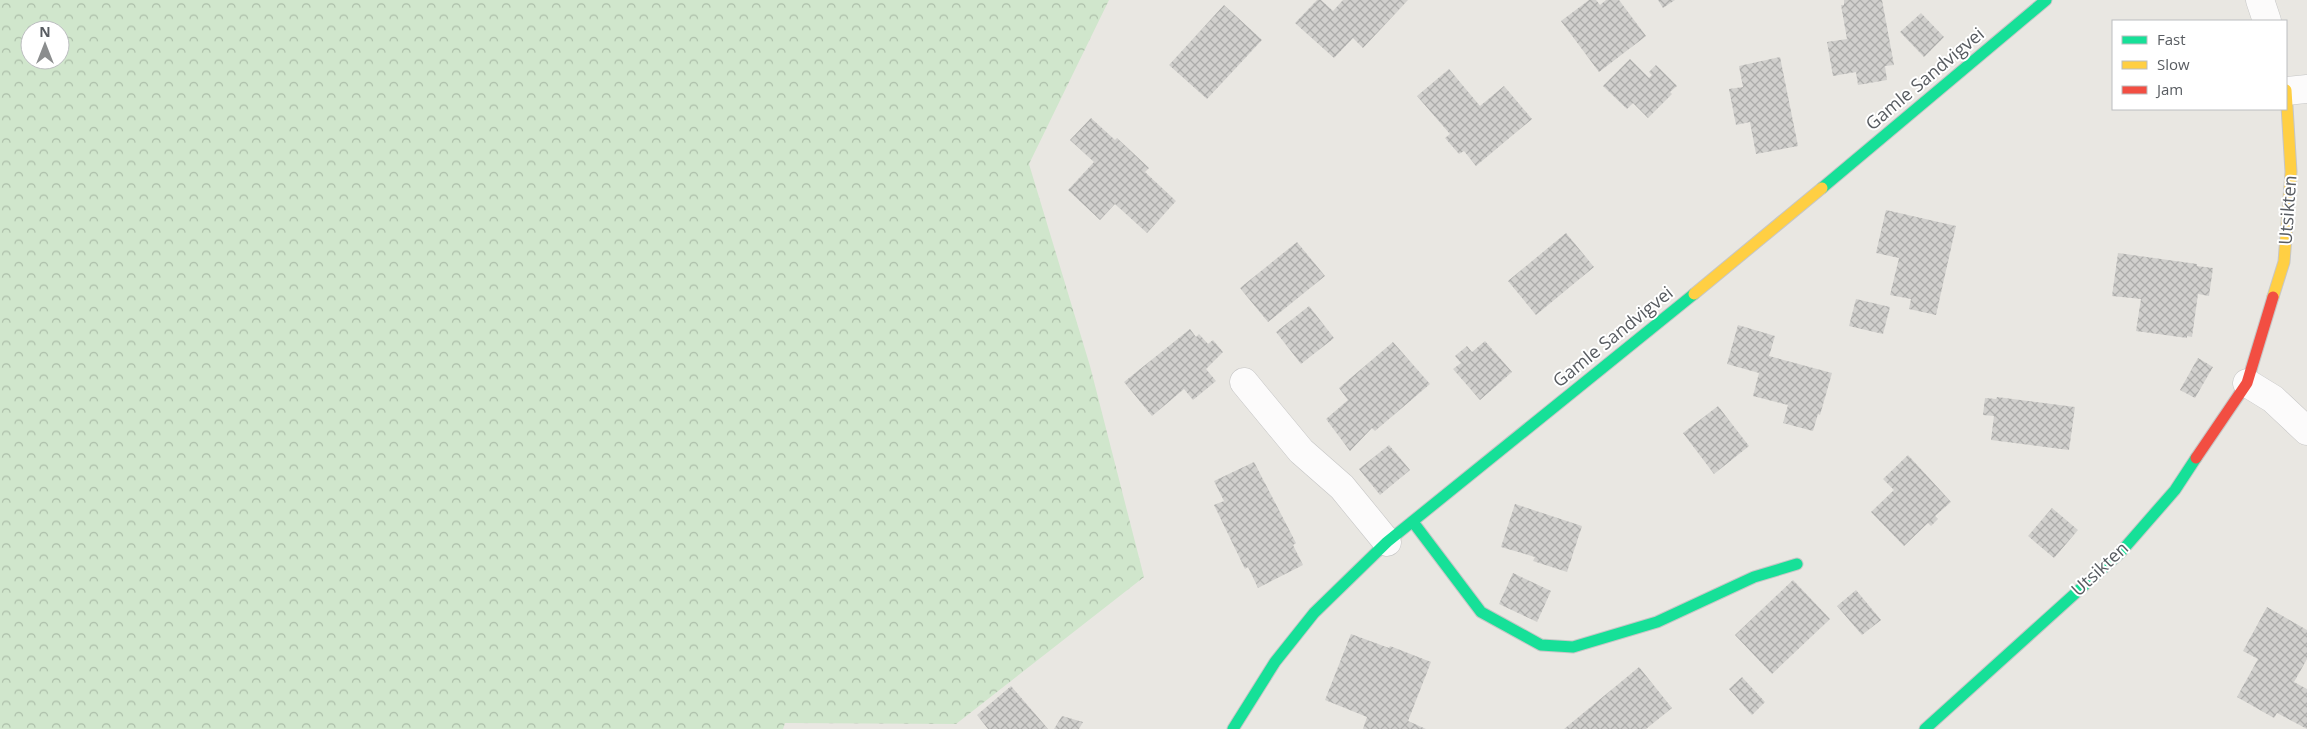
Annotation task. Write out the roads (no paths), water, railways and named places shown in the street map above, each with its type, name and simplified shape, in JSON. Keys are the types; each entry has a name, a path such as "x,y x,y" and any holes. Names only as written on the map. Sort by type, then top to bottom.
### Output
{"street":[{"name":"Gamle Sandvigvei","path":"1233,729 1275,662 1314,613 1387,542 1757,243 2046,0"},
{"path":"2260,0 2267,20"},
{"name":"Utsikten","path":"2287,90 2307,89"},
{"name":"Utsikten","path":"1925,729 2120,552 2175,490 2247,383 2284,262 2291,172 2287,106"},
{"path":"1244,382 1301,451 1342,487 1387,542"},
{"path":"2247,383 2273,399 2307,431"},
{"path":"1413,522 1481,612 1541,645 1573,647 1657,622 1754,577 1797,564"}]}
